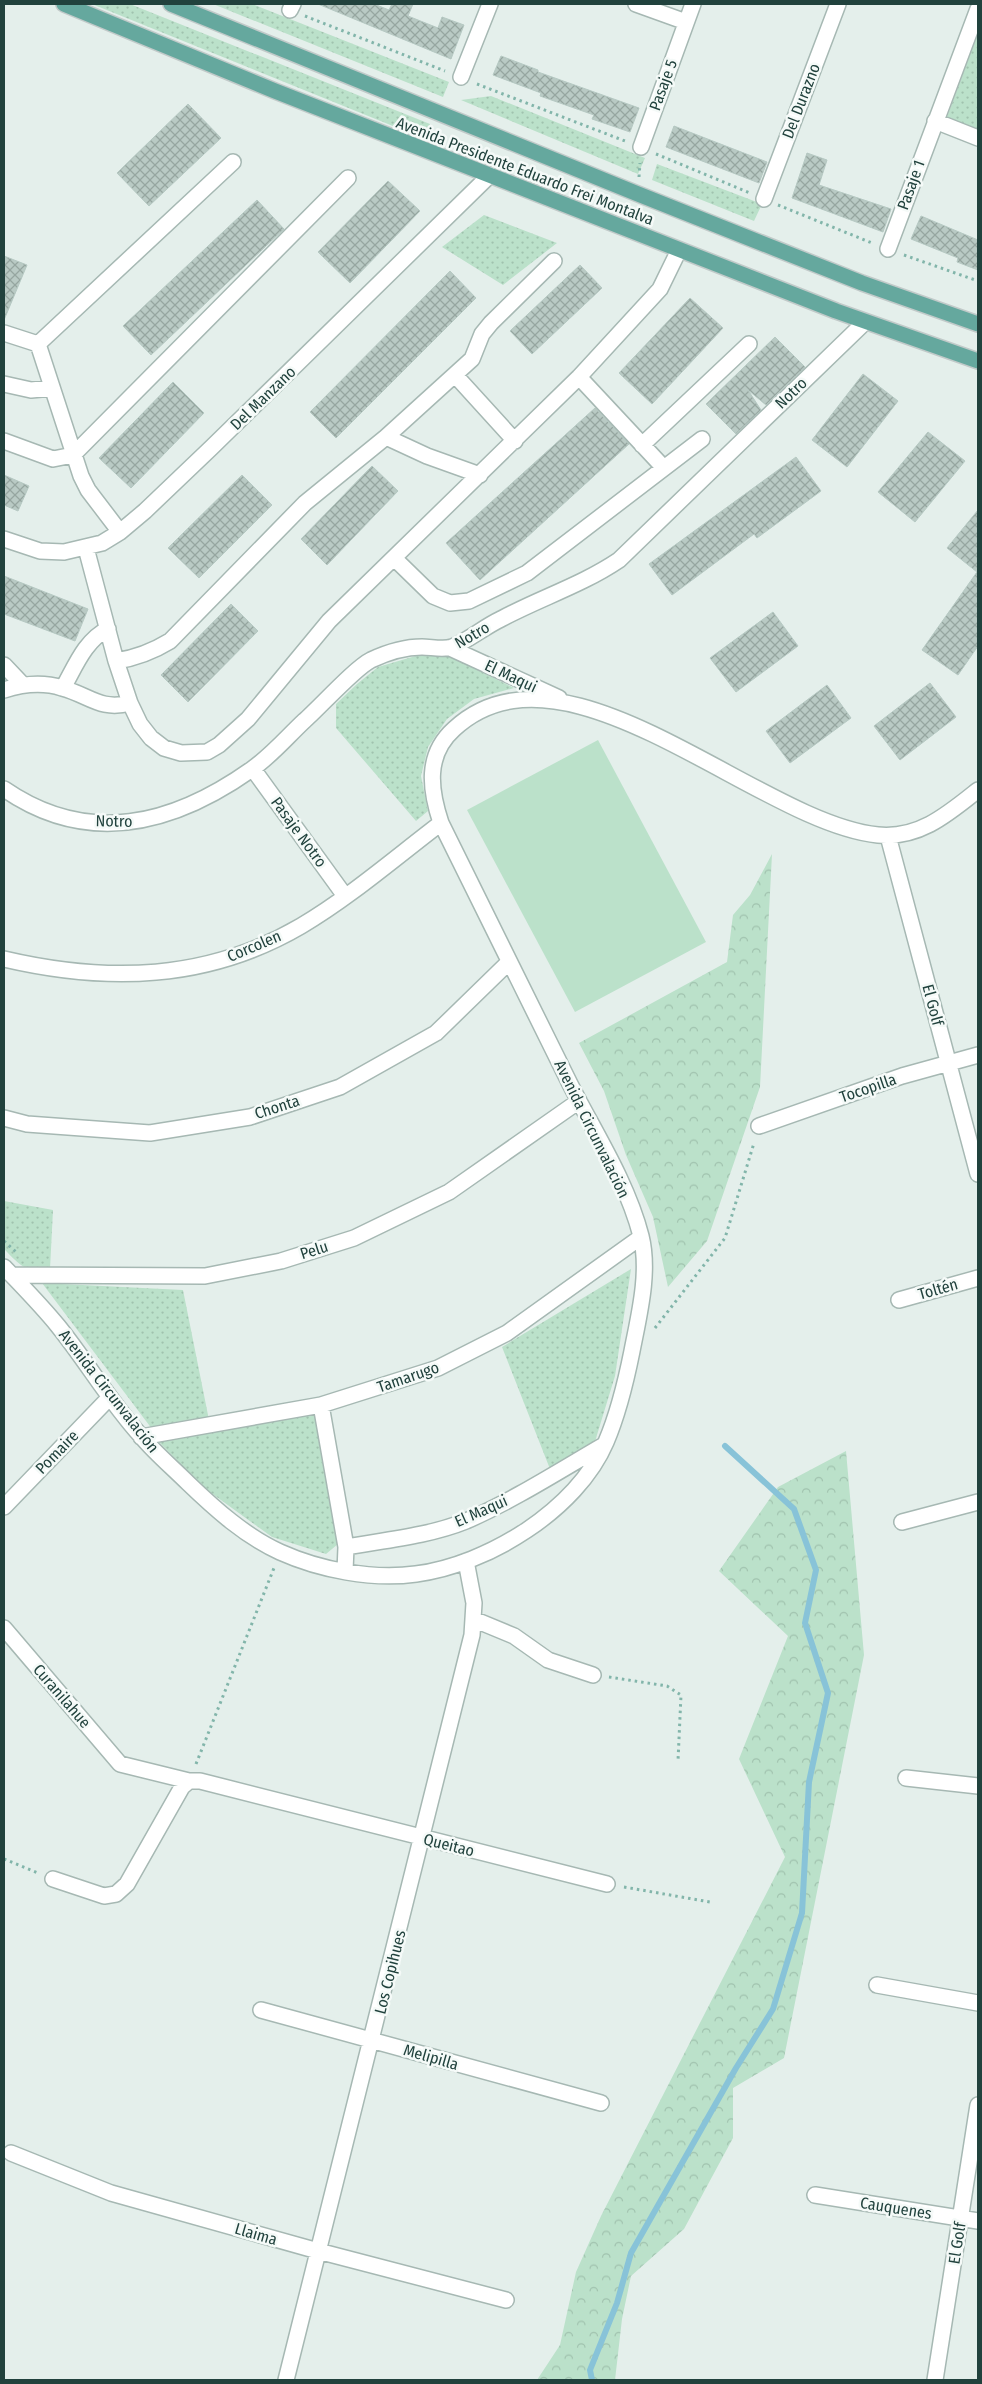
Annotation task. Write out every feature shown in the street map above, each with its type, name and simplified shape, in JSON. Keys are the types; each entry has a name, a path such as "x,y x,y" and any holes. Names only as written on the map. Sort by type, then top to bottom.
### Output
{"main road":[{"name":"Avenida Presidente Eduardo Frei Montalva","path":"64,4 275,91 678,250 865,322 978,361"},
{"name":"Avenida Presidente Eduardo Frei Montalva","path":"171,4 862,283 978,324"}],"street":[{"path":"461,78 490,4"},
{"path":"636,4 686,22"},
{"name":"Pasaje 5","path":"641,147 693,4"},
{"name":"Del Durazno","path":"764,199 838,4"},
{"name":"Pasaje 1","path":"888,249 934,121 978,9"},
{"path":"934,121 978,138"},
{"path":"38,344 233,162"},
{"name":"Del Manzano","path":"4,539 40,551 64,552 102,543 120,532 145,511 211,448 490,175"},
{"path":"4,441 52,459 73,455 348,178"},
{"path":"86,548 116,661 130,703 140,724 151,738 164,748 188,754 207,752 219,745 248,719 329,621 579,377 660,289 678,250"},
{"path":"116,661 135,659 155,651 170,641 304,502 386,437 472,359 482,334 490,323 554,261"},
{"name":"Notro","path":"4,788 20,800 44,812 71,819 108,823 138,822 168,815 200,802 253,769 368,661 394,650 420,647 450,648 502,618 600,573 619,560 865,322"},
{"path":"4,333 38,344"},
{"path":"38,344 73,455 88,490 120,532"},
{"path":"642,445 749,344"},
{"path":"455,375 515,440"},
{"path":"579,377 664,468"},
{"path":"4,384 31,390 52,388"},
{"path":"386,437 427,456 480,475"},
{"path":"394,558 433,596 450,603 469,601 527,573 702,439"},
{"path":"63,688 94,636 108,629"},
{"name":"El Maqui","path":"450,648 571,704"},
{"path":"4,665 22,684"},
{"path":"4,690 22,684 45,684 63,688 110,706 130,703"},
{"name":"Avenida Circunvalación","path":"8,1271 57,1325 141,1437 209,1504 247,1533 280,1552 312,1564 380,1576 417,1574 466,1561 498,1547 540,1520 572,1491 588,1472 605,1444 619,1403 639,1317 644,1266 641,1237 614,1167 509,962 441,823 434,801 431,781 435,756 447,735 464,719 484,707 509,700 533,699 571,704 648,731 796,809 864,832 888,836 920,830 934,823 978,790"},
{"name":"Pasaje Notro","path":"253,769 345,896"},
{"name":"Corcolen","path":"4,959 49,970 107,975 176,971 239,956 300,926 345,896 441,823"},
{"name":"El Golf","path":"888,836 978,1174"},
{"name":"Chonta","path":"4,1118 28,1124 150,1134 250,1116 340,1087 436,1033 509,962"},
{"name":"Tocopilla","path":"759,1126 902,1076 978,1055"},
{"name":"Pelu","path":"8,1271 205,1276 280,1261 354,1238 449,1192 579,1101"},
{"name":"Tamarugo","path":"141,1437 321,1405 438,1368 507,1333 641,1237"},
{"name":"Toltén","path":"899,1300 978,1278"},
{"name":"Pomaire","path":"4,1507 110,1397"},
{"path":"321,1405 346,1547 345,1571"},
{"name":"El Maqui","path":"346,1547 427,1532 465,1521 504,1502 605,1444"},
{"path":"902,1522 978,1502"},
{"name":"Los Copihues","path":"286,2380 373,2040 472,1635 474,1603 466,1561"},
{"path":"473,1618 514,1636 548,1660 593,1675"},
{"name":"Curanilahue","path":"4,1628 120,1764"},
{"name":"Queitao","path":"120,1764 189,1781 200,1781 423,1839 607,1884"},
{"path":"906,1778 978,1786"},
{"path":"53,1879 104,1896 116,1894 127,1884 182,1787 189,1781"},
{"path":"877,1985 978,2003"},
{"name":"Melipilla","path":"262,2010 601,2104"},
{"name":"El Golf","path":"935,2380 978,2105"},
{"name":"Llaima","path":"11,2153 111,2193 318,2251 506,2300"},
{"name":"Cauquenes","path":"815,2195 978,2221"}],"path":[{"path":"291,7 461,78 641,147 888,249 978,281"},
{"path":"638,194 641,147"},
{"path":"654,1330 725,1238 759,1126"},
{"path":"189,1781 280,1552"},
{"path":"593,1675 667,1686 681,1696 678,1761"},
{"path":"4,1859 53,1879"},
{"path":"607,1884 710,1902"}],"green space":[{"path":"92,4 130,4 430,124 425,139"},
{"path":"213,4 252,4 449,82 443,97"},
{"path":"978,33 978,129 947,117"},
{"path":"491,96 645,158 638,174 461,100"},
{"path":"657,164 762,204 754,221 652,180"},
{"path":"484,215 557,243 503,285 442,247"},
{"path":"419,655 451,657 514,688 474,699 447,719 428,747 421,776 428,811 416,821 336,728 336,704 378,667"},
{"path":"598,740 706,942 575,1012 467,810"},
{"path":"772,854 760,1087 707,1241 668,1287 653,1217 626,1155 604,1091 579,1043 727,962 733,915 750,895"},
{"path":"4,1201 53,1210 50,1269 34,1270 19,1264 4,1249"},
{"path":"631,1269 615,1376 593,1448 550,1469 502,1347"},
{"path":"42,1283 183,1290 209,1420 152,1429"},
{"path":"314,1413 338,1544 326,1554 272,1537 203,1487 157,1440"},
{"path":"846,1451 864,1655 784,2058 733,2088 733,2138 684,2229 631,2276 622,2319 615,2380 537,2380 560,2345 576,2272 601,2216 785,1857 739,1759 788,1636 719,1571 778,1487"}],"building":[{"path":"318,4 374,4 389,10 392,4 413,4 408,16 438,28 442,17 464,25 451,59"},
{"path":"501,56 538,70 538,72 639,108 630,132 592,119 594,115 540,96 541,93 493,75"},
{"path":"188,104 221,138 149,206 117,173"},
{"path":"674,126 767,162 759,183 666,147"},
{"path":"807,153 827,160 819,185 891,209 883,232 792,198"},
{"path":"388,181 420,211 350,283 318,252"},
{"path":"257,200 284,229 151,355 123,326"},
{"path":"921,216 978,240 978,270 957,262 958,258 911,239"},
{"path":"4,256 27,265 4,320"},
{"path":"580,265 602,288 532,354 510,331"},
{"path":"450,271 476,298 336,438 310,412"},
{"path":"690,298 723,328 652,404 619,373"},
{"path":"775,337 805,367 766,405 748,390 761,410 736,434 706,404"},
{"path":"863,374 898,401 847,467 812,440"},
{"path":"173,382 204,413 131,488 99,458"},
{"path":"595,408 629,444 480,580 446,543"},
{"path":"928,432 965,461 915,522 878,492"},
{"path":"796,457 821,491 757,538 754,534 672,595 649,564"},
{"path":"372,466 398,491 327,565 301,539"},
{"path":"4,475 29,486 18,511 4,505"},
{"path":"242,475 272,505 199,578 168,548"},
{"path":"978,510 978,646 958,675 922,650 977,572 947,548"},
{"path":"4,576 88,609 75,641 4,614"},
{"path":"231,604 258,631 188,702 161,675"},
{"path":"773,612 798,646 736,692 710,658"},
{"path":"930,683 956,717 900,760 874,726"},
{"path":"827,685 851,718 790,763 766,731"}],"waterway":[{"path":"592,2380 590,2370 617,2303 631,2253 736,2068 773,2009 802,1913 809,1782 828,1693 805,1623 816,1570 794,1509 725,1446"}]}
